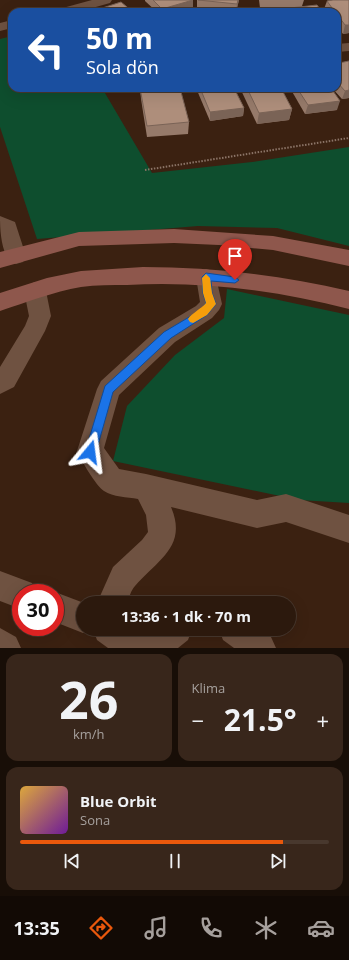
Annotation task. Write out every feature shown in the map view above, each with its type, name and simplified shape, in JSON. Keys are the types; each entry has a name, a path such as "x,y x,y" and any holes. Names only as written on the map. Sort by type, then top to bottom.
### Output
{"street":[{"path":"78,8 106,0"},
{"path":"0,223 8,227 8,258 79,239 174,236 273,243 349,258"},
{"path":"0,302 76,280 146,275 206,277 263,283 349,300"},
{"path":"206,277 211,304 204,312 167,335 109,389 90,452 112,481 146,487 257,514 286,508 349,529"},
{"path":"0,384 6,379 34,331 40,316 35,291"},
{"path":"115,596 123,577 152,550 162,536 160,513 146,487"},
{"path":"0,586 12,591"},
{"path":"64,611 76,615"},
{"path":"118,636 134,648"},
{"path":"153,648 168,636"},
{"path":"244,636 260,648"},
{"path":"0,644 5,648"}],"path":[{"path":"145,170 349,138"}],"green space":[{"path":"8,37 8,92 104,92 152,173 252,162 349,147 349,246 277,228 198,226 37,239 0,127 0,39"},
{"path":"227,289 349,315 349,503 299,500 113,461 127,406 175,355 224,318"}],"building":[{"path":"153,0 193,0 165,8 161,8"},
{"path":"198,0 238,0 237,4"},
{"path":"349,0 349,25 345,25 341,20 341,8 332,8 327,1"},
{"path":"121,2 128,8 102,8"},
{"path":"317,5 319,8 290,8"},
{"path":"349,61 349,90 345,91 341,86 341,63"},
{"path":"141,92 181,92 189,122 147,126"},
{"path":"202,92 236,92 244,108 210,112"},
{"path":"249,92 283,92 292,109 259,113"},
{"path":"300,92 334,92 340,101 308,105"}],"slow traffic":[{"path":"193,319 204,312 211,304 206,278"}],"route":[{"path":"90,452 109,389 167,335 204,312 211,304 206,277 235,280"}]}
